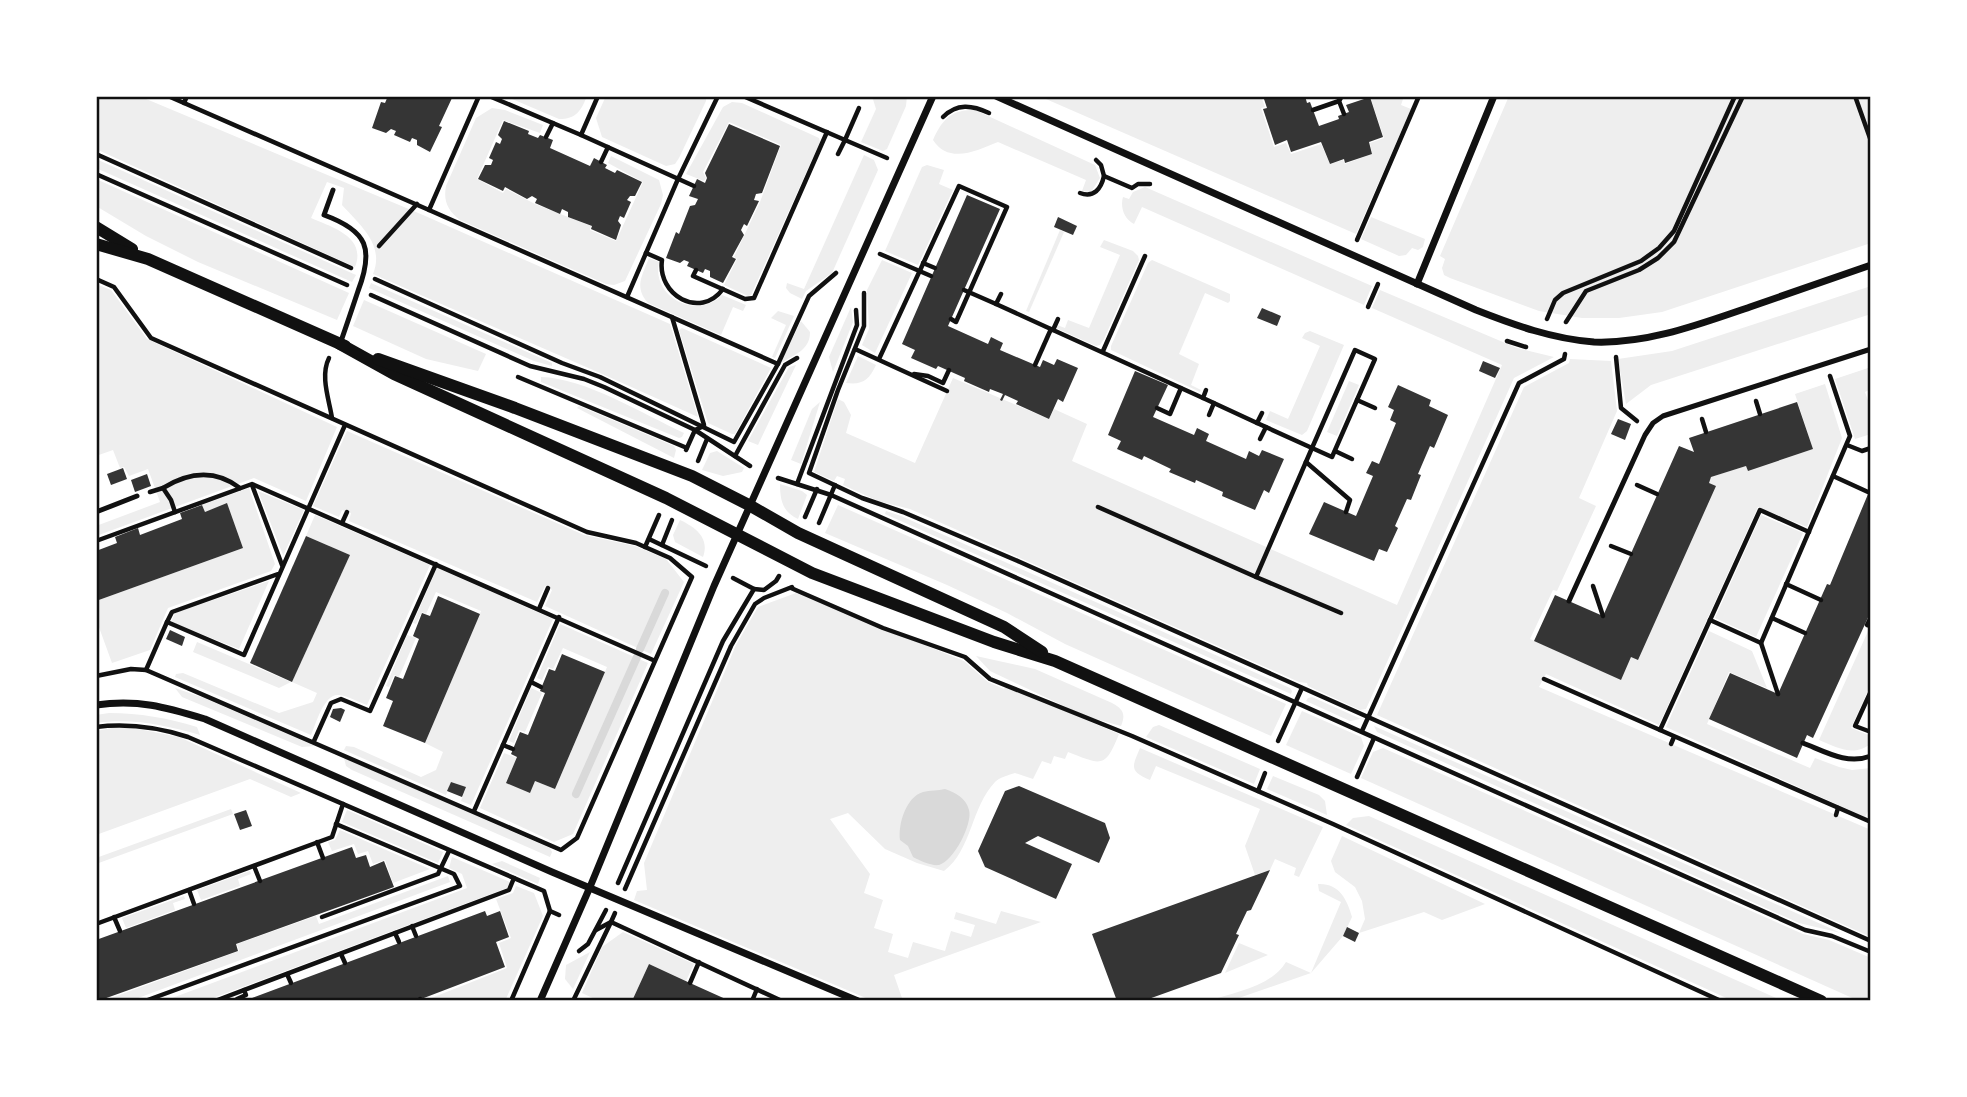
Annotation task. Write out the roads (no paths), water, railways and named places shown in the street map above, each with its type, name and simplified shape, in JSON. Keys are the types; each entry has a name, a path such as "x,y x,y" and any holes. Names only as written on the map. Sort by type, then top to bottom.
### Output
{"street":[{"path":"540,1001 749,505 933,96"},
{"path":"996,96 1417,284 1517,327 1543,333 1594,342 1648,337 1686,328 1871,265"},
{"path":"1417,284 1494,96"},
{"path":"96,227 148,259 666,498 830,580 994,642 1055,661 1351,790 1821,1001"},
{"path":"96,244 148,259"},
{"path":"337,347 677,470 749,505 798,533 1004,627 1055,661"},
{"path":"96,705 157,704 205,719 858,1001"}],"lane":[{"path":"333,190 324,215 352,228 359,235 365,244 367,264 337,347"},
{"path":"1569,601 1653,423 1663,416 1871,349"},
{"path":"96,512 137,496"},
{"path":"1803,743 1841,759 1871,756"}],"waterway":[{"path":"640,649 665,593"},
{"path":"576,794 637,657"}]}
